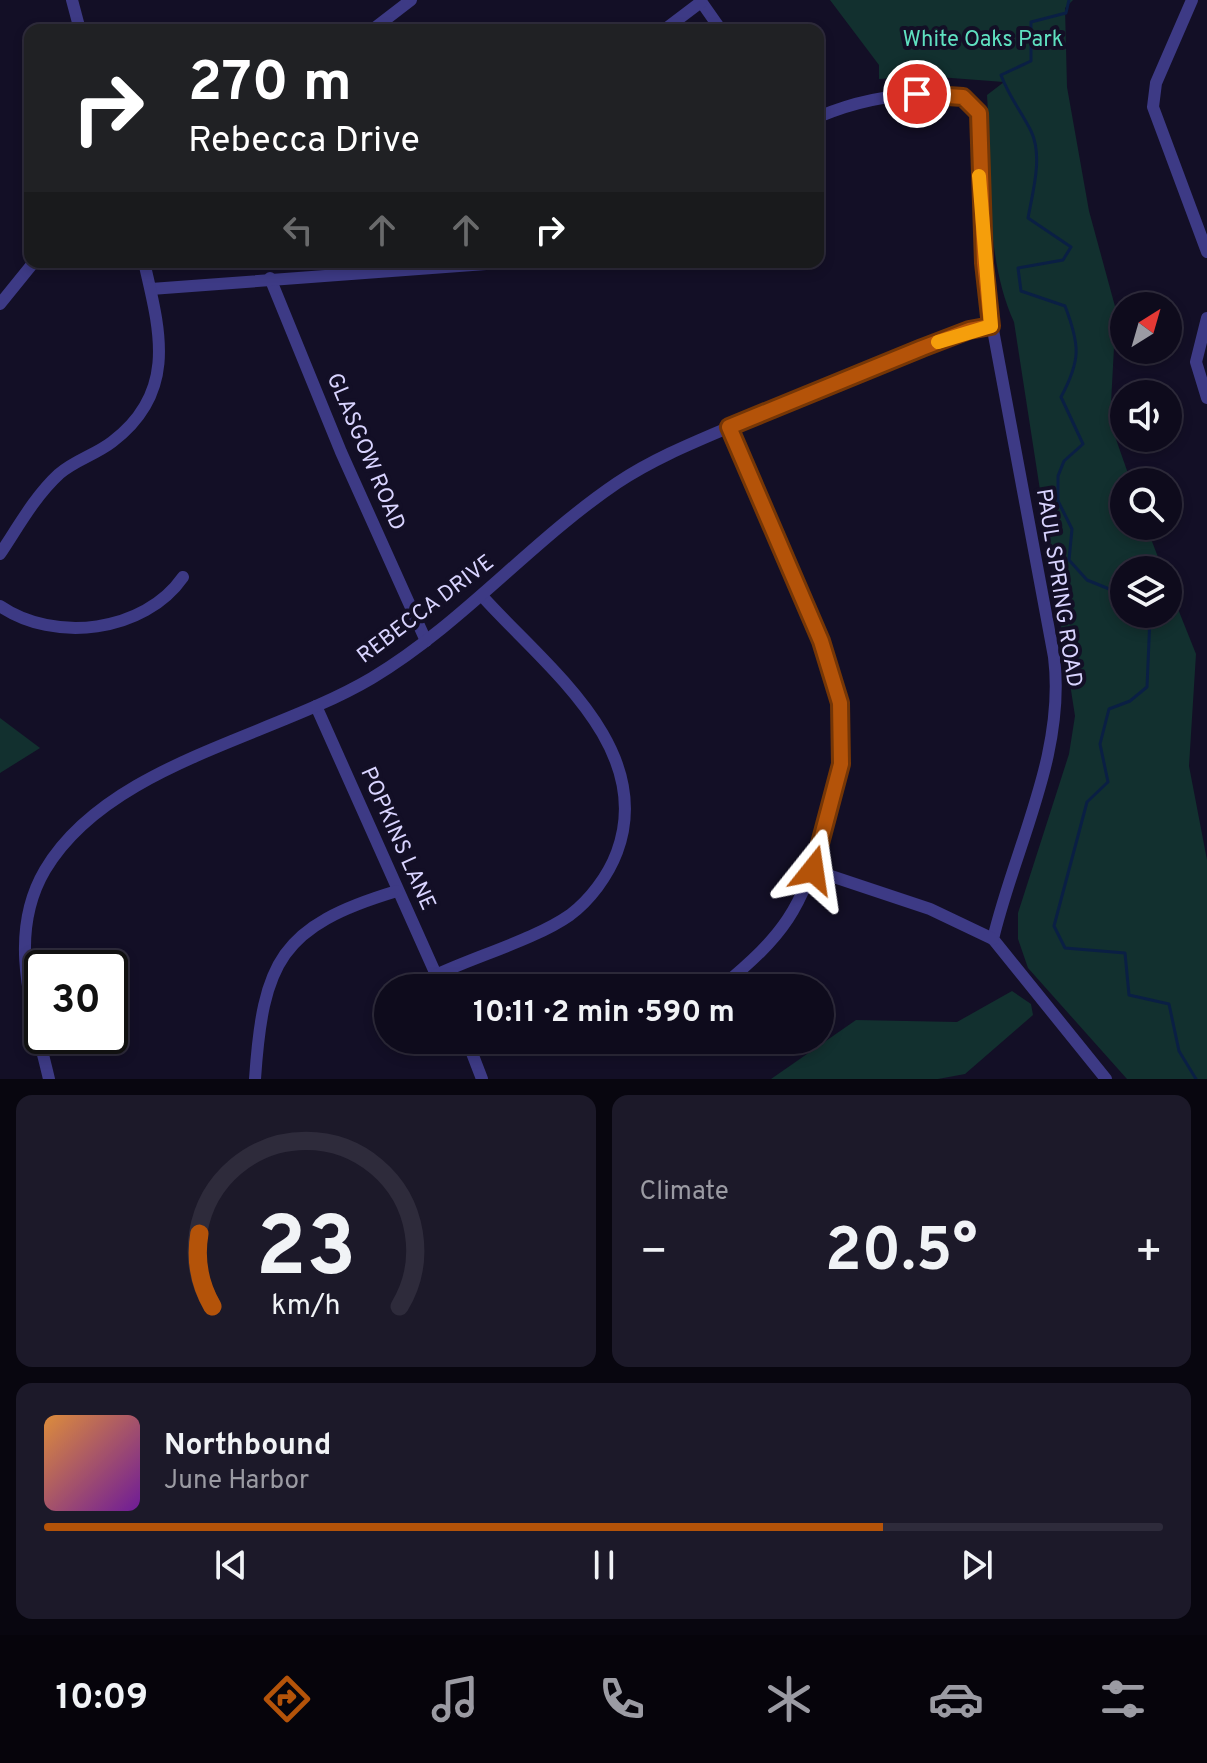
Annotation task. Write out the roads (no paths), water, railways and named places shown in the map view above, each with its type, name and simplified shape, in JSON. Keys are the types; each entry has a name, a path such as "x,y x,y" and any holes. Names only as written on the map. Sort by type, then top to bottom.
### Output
{"street":[{"path":"72,0 78,24"},
{"path":"380,24 411,0"},
{"path":"1192,0 1156,83 1153,107 1207,252"},
{"path":"671,24 700,1 717,24"},
{"name":"PAUL SPRING ROAD","path":"824,115 865,100 917,94 963,97 976,107 981,123 978,155 991,326 1054,657 1057,691 1048,753 993,939"},
{"path":"0,304 29,268"},
{"path":"0,554 51,482 72,465 110,444 126,431 146,405 156,380 161,354 146,268"},
{"path":"151,289 422,268"},
{"name":"GLASGOW ROAD","path":"270,278 341,452 426,641"},
{"path":"1207,318 1196,362 1207,398"},
{"name":"REBECCA DRIVE","path":"49,1079 28,988 24,945 33,897 58,851 83,823 117,799 189,762 370,679 483,597 614,485 662,456 934,343 991,326"},
{"path":"729,427 821,641 840,703 841,764 813,870 798,908 780,934 736,974"},
{"path":"0,606 39,625 82,629 115,621 157,603 183,577"},
{"path":"438,974 550,927 573,913 609,869 626,816 620,773 600,730 550,667 483,597"},
{"name":"POPKINS LANE","path":"316,706 436,974"},
{"path":"813,870 930,909 993,939 1106,1079"},
{"path":"255,1079 262,1012 270,979 285,951 325,918 397,891"},
{"path":"472,1054 482,1079"}],"waterway":[{"path":"1069,0 1066,13 1031,22 1031,61 1001,75 1035,141 1036,174 1028,218 1071,247 1063,260 1018,268 1021,291 1065,306 1076,342 1075,362 1061,397 1083,444 1064,461 1058,476 1058,501 1072,529 1069,560 1087,580 1110,589"},
{"path":"1150,628 1147,687 1130,701 1109,709 1100,744 1108,782 1087,802 1054,926 1065,948 1125,953 1129,995 1169,1004 1179,1051 1196,1079"}],"park label":[{"name":"White Oaks Park","path":"983,40"}]}
